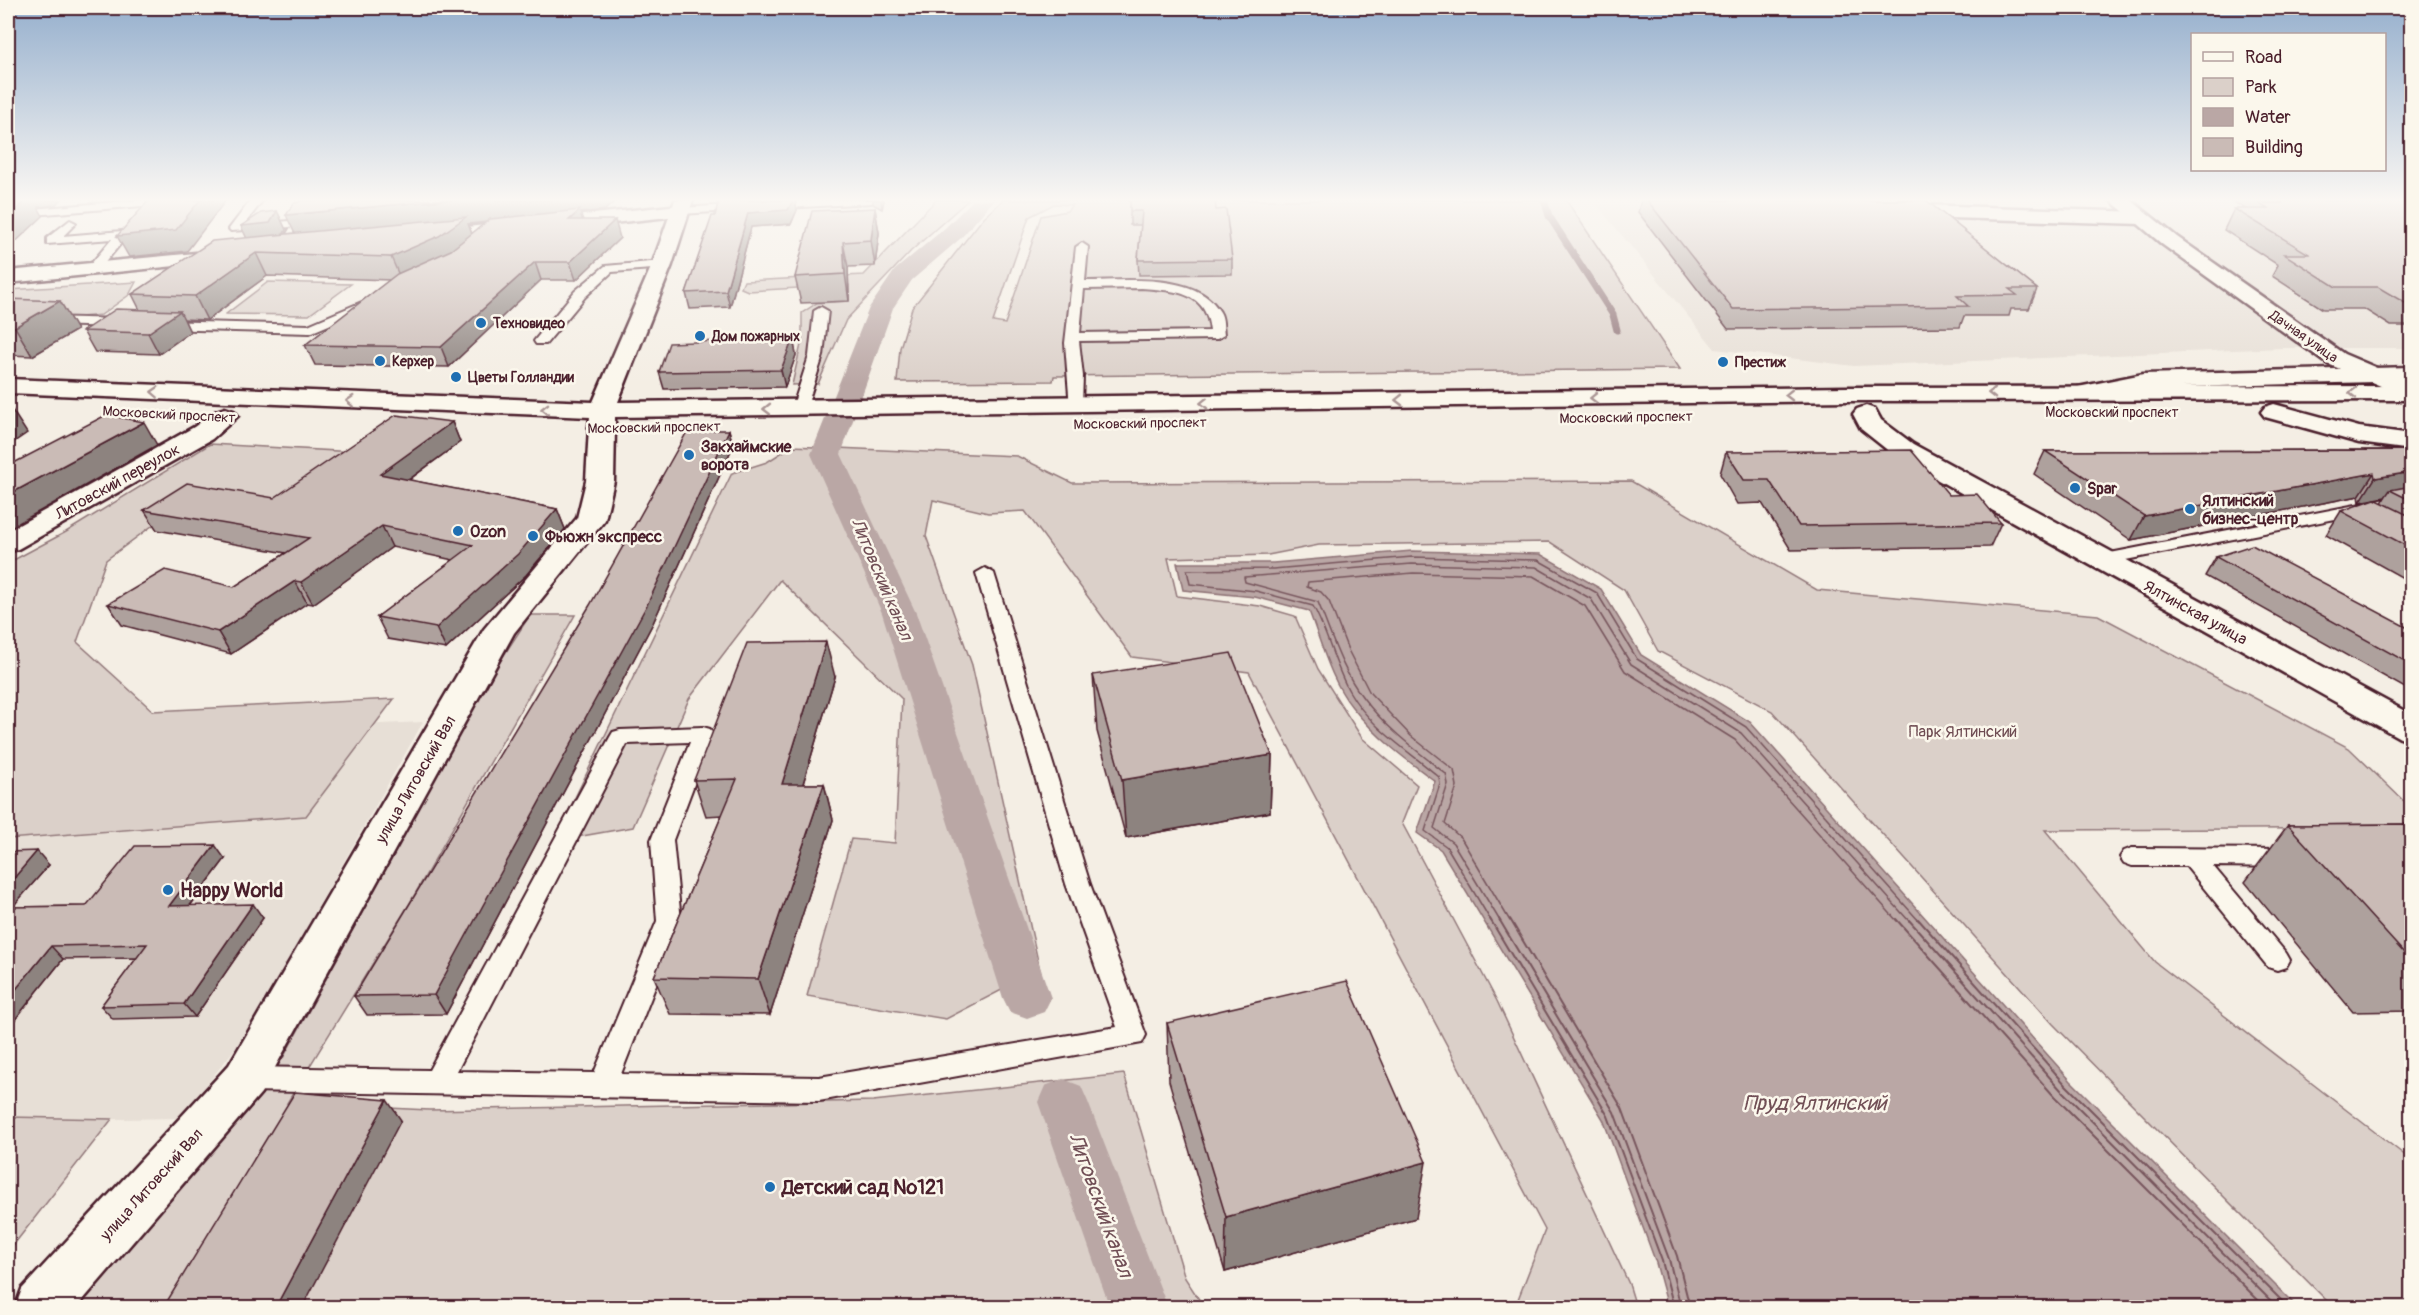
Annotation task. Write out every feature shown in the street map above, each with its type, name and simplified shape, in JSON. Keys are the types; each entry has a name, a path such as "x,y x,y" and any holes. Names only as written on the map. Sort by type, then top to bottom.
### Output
{"main road":[{"path":"8,277 93,269 188,267 214,261"},
{"name":"улица Литовский Вал","path":"41,1308 245,1079 500,629 591,520 600,481 603,418 627,345 663,261"},
{"name":"Дачная улица","path":"2202,261 2336,359 2412,392"},
{"name":"Московский проспект","path":"2087,392 2144,381 2412,374"},
{"name":"Московский проспект","path":"8,386 540,409 603,418 2412,412"},
{"name":"Московский проспект","path":"858,417 1075,405 2087,392 2412,392"},
{"name":"Московский проспект","path":"8,407 521,429 603,418 799,409 822,418"},
{"name":"Московский проспект","path":"2274,412 2386,441 2412,442"},
{"name":"Ялтинская улица","path":"1866,414 1870,424 1904,450 2412,730"},
{"name":"Литовский переулок","path":"8,543 203,433 225,416"}],"lane":[{"path":"93,269 100,261"},
{"path":"1075,405 1073,337 1080,261"},
{"path":"541,341 580,294 609,269 662,265"},
{"path":"1073,337 1217,335 1218,328 1208,301 1197,292 1180,287 1078,285"},
{"path":"8,320 310,329 386,296"},
{"path":"799,409 816,356 821,311"},
{"path":"2100,560 2412,500"},
{"path":"2353,511 2373,522"},
{"path":"245,1079 819,1089 1132,1035 1078,884 985,573"},
{"path":"437,1082 620,737 704,734 662,840 669,921 603,1085"},
{"path":"2132,857 2315,859"},
{"path":"2192,857 2277,960"}],"shaded area":[{"path":"1643,261 2411,261 2411,348 2282,348 1854,366 1715,349"},
{"name":"Happy World","path":"423,722 245,1036 180,1118 8,1121 8,744 17,741"}],"green space":[{"path":"877,261 901,261 846,320 818,384 792,385 802,340 802,313 817,303 849,301 849,285 748,291 741,288 744,281 864,275"},
{"path":"949,261 1014,261 993,322 1005,324 1026,261 1607,261 1680,369 1054,376 1053,381 897,382 900,348 912,308"},
{"path":"136,282 129,295 101,315 8,324 8,290"},
{"path":"268,282 351,284 309,315 226,314"},
{"path":"210,444 354,452 289,501 183,503 106,560 77,642 153,711 394,699 306,816 8,839 8,563 66,532"},
{"name":"Парк Ялтинский","path":"792,446 1017,456 1072,483 1631,481 1817,590 2098,615 2349,748 2411,808 2411,828 2045,830 2155,962 2411,1160 2411,1307 2333,1307 2053,1024 1772,711 1658,651 1624,590 1550,542 1319,545 1268,555 1168,558 1177,596 1260,606 1295,616 1318,669 1362,738 1417,785 1402,823 1497,1001 1629,1284 1636,1307 1515,1307 1545,1230 1249,672 1132,657 1025,511 988,513 933,500 926,536 972,665 1040,970 946,1019 807,996 851,839 895,843 902,699 780,580 689,699 633,827 554,841 732,473 767,462"},
{"path":"530,615 575,615 408,906 287,1103 429,1110 873,1101 1124,1074 1185,1278 1204,1307 72,1308 283,1058 493,672"},
{"path":"8,1117 112,1119 8,1252"}],"water":[{"name":"Пруд Ялтинский","path":"1412,551 1540,554 1601,589 1641,655 1750,722 2071,1081 2297,1307 1668,1307 1656,1263 1603,1119 1441,850 1417,833 1435,781 1381,738 1352,707 1332,673 1309,611 1255,597 1183,590 1177,563 1273,563"}],"building":[{"path":"181,261 244,261 195,296 132,294"},
{"path":"425,261 571,261 535,262 441,347 305,345 397,274"},
{"path":"697,261 734,261 726,291 686,293"},
{"path":"799,261 844,261 845,274 795,277"},
{"path":"1695,261 2002,261 2037,289 2009,289 2017,295 1957,296 1968,306 1733,309"},
{"path":"2296,261 2412,261 2412,303 2405,303 2378,287 2336,287"},
{"path":"8,299 60,301 15,327 8,326"},
{"path":"116,309 180,311 148,333 83,331"},
{"path":"793,338 781,370 659,372 669,343"},
{"path":"106,415 144,422 8,495 8,466"},
{"path":"396,415 452,422 380,474 557,509 518,554 436,628 377,617 473,545 382,526 301,582 295,581 218,632 108,604 165,570 234,587 309,538 144,510 187,483 274,498"},
{"path":"688,430 729,430 647,605 434,995 354,996 590,605"},
{"path":"1911,450 1949,495 1977,494 2001,523 1799,526 1769,480 1744,480 1726,452"},
{"path":"2412,450 2412,472 2375,478 2374,473 2144,516 2045,451"},
{"path":"2412,486 2412,501 2390,490"},
{"path":"2375,499 2412,517 2412,549 2341,511"},
{"path":"2252,545 2412,630 2412,665 2216,557"},
{"path":"826,642 782,784 824,784 758,979 654,977 737,779 694,780 747,643"},
{"path":"1231,653 1272,755 1122,780 1093,675"},
{"path":"2412,824 2412,954 2405,954 2288,825"},
{"path":"215,845 169,906 253,904 184,1004 101,1006 147,944 51,946 8,999 8,907 86,906 135,846"},
{"path":"37,851 8,885 8,852"},
{"path":"1347,981 1426,1162 1226,1217 1167,1023"},
{"path":"295,1092 387,1100 275,1308 163,1308"}],"waterway":[{"name":"Литовский канал","path":"919,261 903,275 881,308 826,454 899,613 1027,998"},
{"path":"1578,261 1613,315 1617,330"},
{"name":"Литовский канал","path":"1063,1102 1139,1308"}],"place":[{"name":"Техновидео","path":"481,323"},
{"name":"Дом пожарных","path":"700,336"},
{"name":"Керхер","path":"380,361"},
{"name":"Престиж","path":"1723,362"},
{"name":"Цветы Голландии","path":"456,377"},
{"name":"Закхаймские ворота","path":"689,455"},
{"name":"Spar","path":"2075,488"},
{"name":"Ялтинский бизнес-центр","path":"2190,509"},
{"name":"Ozon","path":"458,531"},
{"name":"Фьюжн экспресс","path":"533,536"},
{"name":"Happy World","path":"168,890"},
{"name":"Детский сад №121","path":"770,1187"}]}
